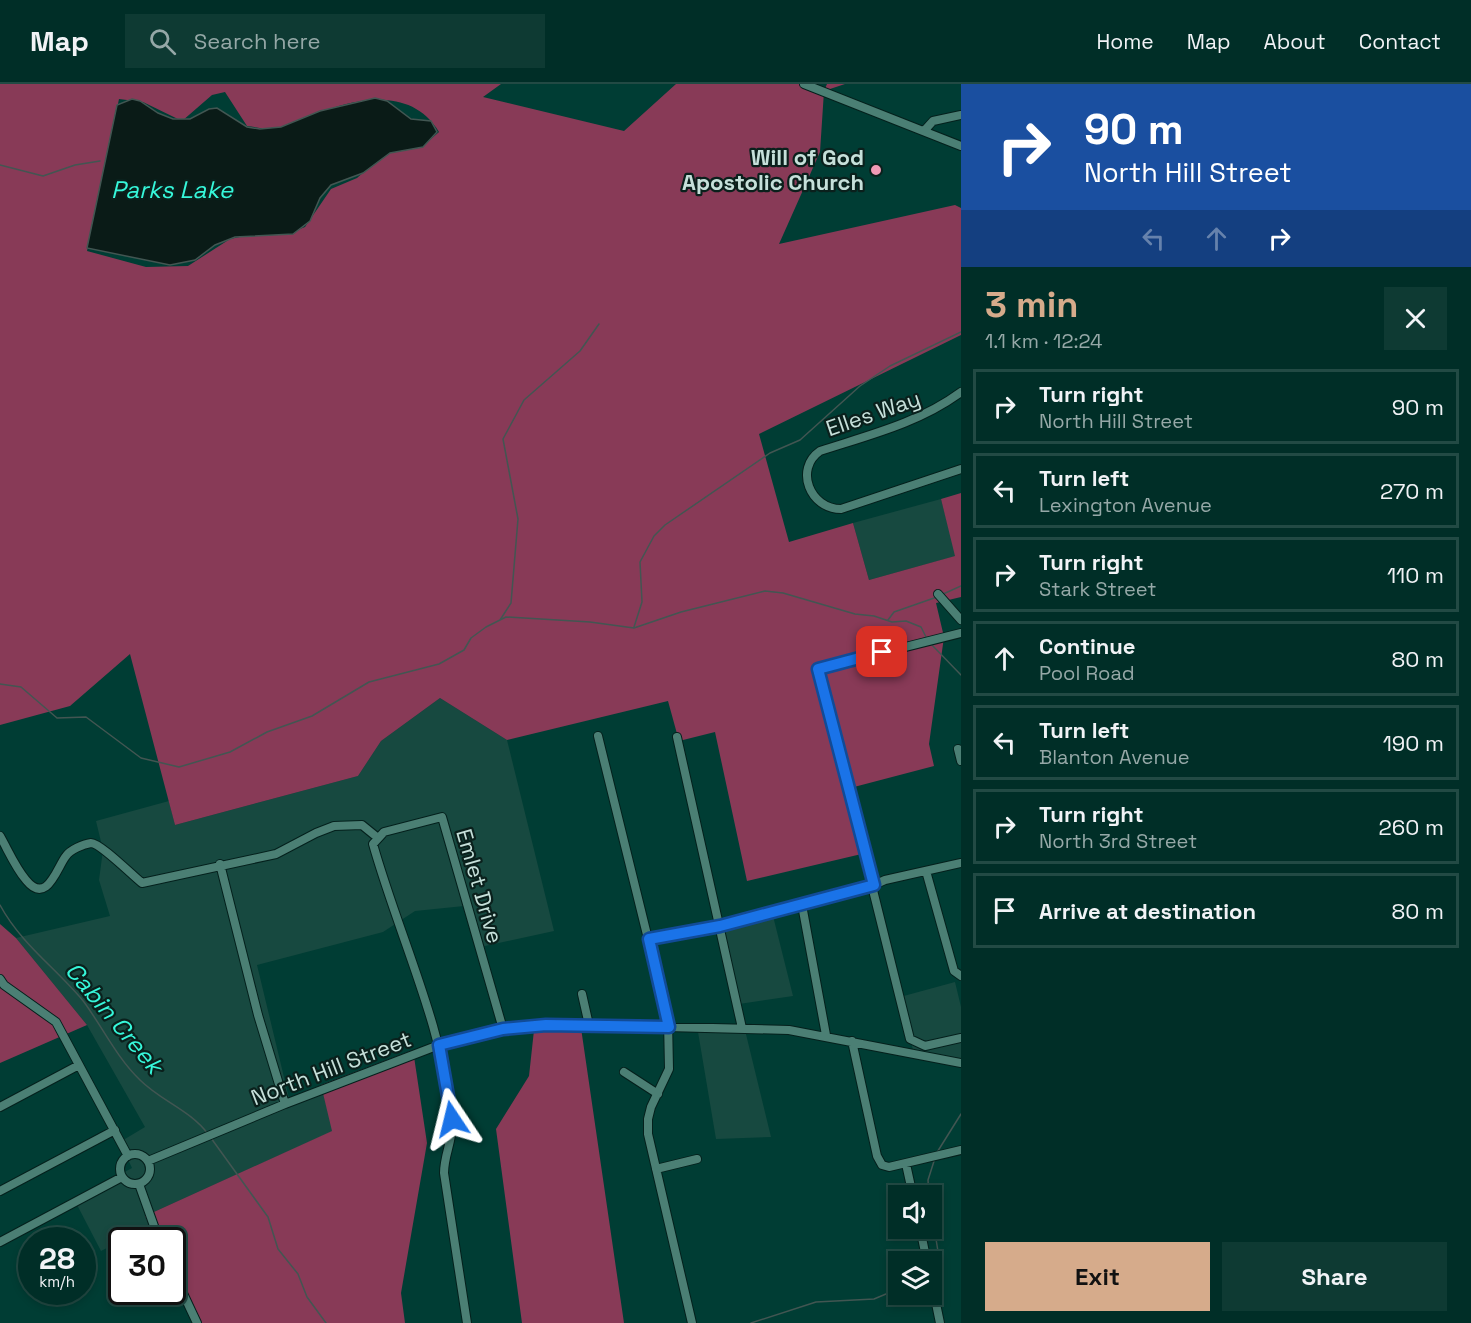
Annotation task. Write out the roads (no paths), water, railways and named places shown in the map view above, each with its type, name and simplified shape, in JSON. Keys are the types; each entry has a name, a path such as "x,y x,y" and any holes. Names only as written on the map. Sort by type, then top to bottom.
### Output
{"street":[{"path":"804,84 961,146"},
{"path":"924,131 933,121 961,115"},
{"name":"Elles Way","path":"961,392 921,417 820,451 814,455 809,465 808,478 816,501 824,507 841,509 961,469"},
{"path":"938,594 961,620"},
{"path":"961,633 818,669 874,885 910,1039 925,1046 961,1038"},
{"path":"598,736 669,1027 669,1069 648,1119 656,1169 692,1323"},
{"path":"678,737 742,1028"},
{"path":"958,749 961,761"},
{"name":"Emlet Drive","path":"378,838 384,832 442,818 503,1029"},
{"path":"0,836 27,883 36,887 44,887 51,883 67,854 91,843 99,846 121,868 142,883 220,864 276,854 334,826 362,825 378,838 373,844 381,872 439,1045 452,1119 451,1138 444,1159 444,1173 467,1323"},
{"path":"649,939 720,926 961,863"},
{"path":"220,864 261,1026 285,1104"},
{"path":"926,871 959,976"},
{"path":"802,905 826,1035"},
{"path":"0,979 4,985 56,1022 128,1156"},
{"path":"582,994 589,1025"},
{"name":"North Hill Street","path":"148,1161 285,1104 439,1045 503,1029 546,1025 589,1025 789,1030 826,1035 961,1063"},
{"path":"852,1041 877,1156 882,1165 889,1167 906,1164 961,1150"},
{"path":"0,1107 79,1065"},
{"path":"624,1072 658,1094"},
{"path":"0,1191 115,1130"},
{"path":"137,1154 148,1161 149,1175 140,1184 129,1184 122,1178 121,1163 128,1156 137,1154"},
{"path":"656,1169 697,1159"},
{"path":"906,1164 911,1185"},
{"path":"0,1242 122,1178"},
{"path":"140,1184 155,1227"},
{"path":"186,1300 197,1323"},
{"path":"936,1305 940,1323"}],"water":[{"name":"Parks Lake","path":"375,98 387,101 411,119 431,121 437,132 423,147 390,153 363,173 331,185 320,198 310,221 293,234 235,237 215,245 195,260 170,265 87,248 117,105 132,99 173,119 190,119 209,109 217,108 247,127 260,129 281,127 320,111"}],"waterway":[{"path":"0,165 43,176 75,165 100,161"},
{"path":"500,620 511,603 518,519 503,439 524,400 580,351 599,324"},
{"path":"634,627 642,602 640,562 654,536 665,525 770,453 800,440 860,386 890,366 961,332"},
{"path":"941,595 961,586"},
{"path":"0,684 21,687 57,718 86,717 141,758 179,767 230,752 267,732 312,716 369,682 439,664 464,650 471,638 486,627 506,617 590,622 634,628 681,612 765,591 783,593 892,622 906,621 921,627 927,639"},
{"path":"888,620 894,612 937,597"},
{"path":"932,645 961,675"},
{"name":"Cabin Creek","path":"0,905 18,932 84,1002 117,1053 132,1071 148,1087 193,1118 208,1134"},
{"path":"936,1154 961,1114"},
{"name":"Cabin Creek","path":"211,1138 268,1217 278,1249 298,1274 307,1297 326,1323"},
{"path":"928,1185 935,1158"},
{"path":"936,1239 938,1251"},
{"path":"751,1323 816,1302 874,1299 888,1293"}],"place":[{"name":"Will of God Apostolic Church","path":"876,170"}]}
